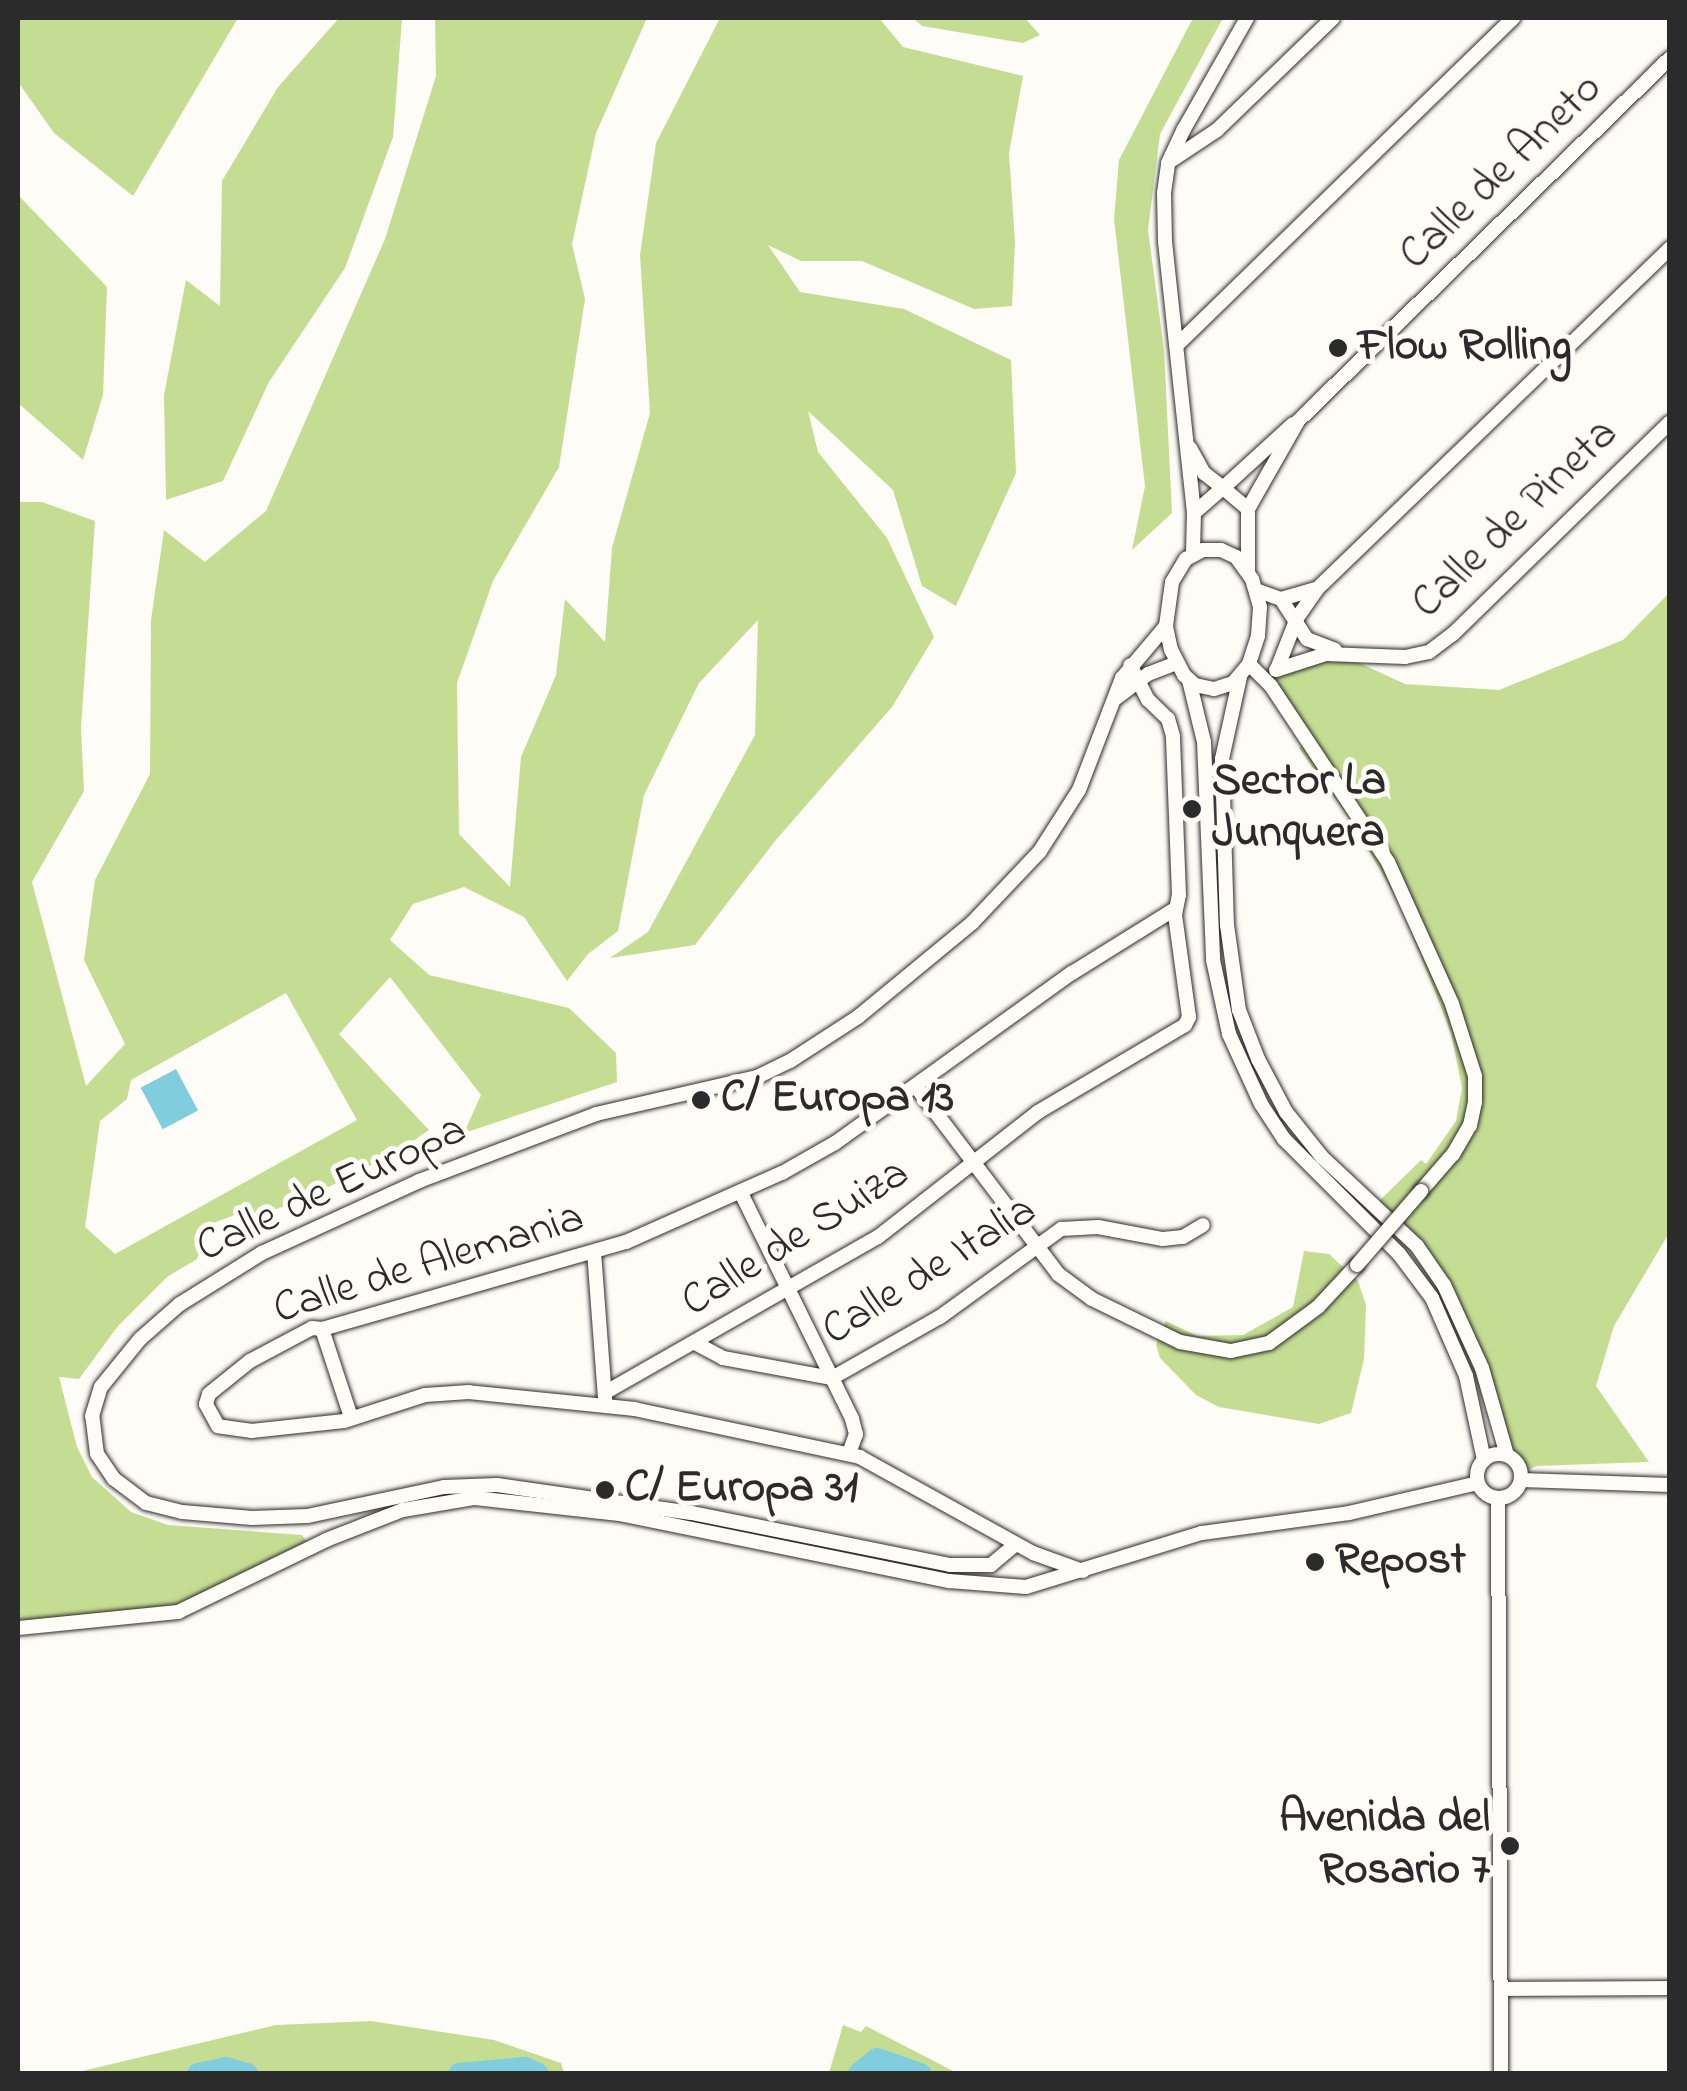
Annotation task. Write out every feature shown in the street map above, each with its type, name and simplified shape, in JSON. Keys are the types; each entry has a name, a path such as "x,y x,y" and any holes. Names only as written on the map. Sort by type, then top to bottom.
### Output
{"street":[{"path":"1194,553 1212,548 1228,552 1248,572 1256,590 1260,627 1244,670 1222,759 1227,926 1240,1010 1258,1059 1286,1112 1322,1157 1417,1246 1444,1285 1482,1368 1508,1455 1519,1465 1521,1480 1515,1491 1498,1498 1486,1493 1478,1483 1478,1470 1484,1460 1466,1376 1432,1298 1399,1254 1284,1139 1228,1034 1213,960 1204,742 1189,680 1176,663 1166,626 1172,582 1194,553 1194,513 1163,224 1168,163 1247,18"},
{"path":"1168,163 1217,130 1333,18"},
{"path":"1177,346 1514,18"},
{"name":"Calle de Aneto","path":"1194,513 1298,421 1670,58"},
{"path":"1184,129 1217,130"},
{"path":"1270,673 1317,588 1670,248"},
{"name":"Calle de Aneto","path":"1248,508 1298,421"},
{"name":"Calle de Pineta","path":"1270,673 1326,654 1406,658 1429,652 1453,634 1670,422"},
{"path":"1188,441 1204,474 1248,508 1248,572"},
{"path":"1256,590 1282,599 1317,588"},
{"name":"Calle de Pineta","path":"1282,599 1313,643 1346,654"},
{"name":"Calle de Europa","path":"1016,1544 992,1565 950,1565 691,1513 497,1485 444,1487 307,1516 252,1518 182,1512 146,1503 114,1479 98,1454 92,1427 101,1387 132,1347 180,1304 245,1263 405,1187 591,1116 726,1086 776,1069 892,990 1010,886 1072,805 1130,665 1166,626"},
{"name":"Calle de Europa","path":"1115,699 1138,681 1176,663"},
{"name":"Calle de Suiza","path":"606,1398 878,1236 1066,1094 1186,1026 1189,1017 1176,908 1173,736 1164,714 1148,700 1130,665"},
{"path":"1189,680 1214,689 1244,670 1270,673"},
{"path":"917,1088 1034,1248 1058,1274 1092,1299 1180,1342 1220,1351 1249,1350 1292,1330 1357,1265 1422,1191 1453,1154 1470,1125 1475,1076 1452,1004 1388,862 1270,673"},
{"path":"1115,699 1148,700"},
{"name":"Calle de Alemania","path":"1083,1571 1032,1553 849,1452 606,1398 468,1392 425,1395 298,1429 252,1430 218,1426 210,1418 206,1404 220,1384 282,1342 312,1328 594,1252 658,1230 741,1193 835,1143 917,1088 1072,973 1176,908"},
{"path":"741,1193 855,1426 849,1452"},
{"name":"Calle de Italia","path":"695,1342 723,1358 832,1378 940,1317 1034,1248 1073,1226 1163,1240 1183,1236 1203,1224"},
{"path":"594,1252 606,1398"},
{"path":"322,1328 351,1417"},
{"path":"1484,1460 1508,1455"},
{"path":"1521,1480 1670,1485"},
{"path":"18,1628 178,1612 342,1534 404,1510 475,1498 619,1514 949,1581 1026,1587 1202,1533 1349,1513 1478,1483"},
{"path":"1498,1498 1501,2074"},
{"path":"1032,1553 1050,1582"},
{"path":"1050,1559 1050,1582"},
{"path":"1502,1990 1670,1988"}],"green space":[{"path":"18,18 238,18 133,196 54,133 18,82"},
{"path":"339,18 402,18 393,137 345,268 269,382 223,481 166,500 164,395 186,280 220,306 222,181 278,87"},
{"path":"435,18 647,18 596,133 572,244 585,299 559,467 493,581 457,683 459,834 510,887 521,757 556,675 565,599 605,642 612,548 650,413 640,255 656,143 720,18 879,18 903,47 1023,76 1009,153 1015,243 1012,306 974,309 862,261 801,261 768,245 800,292 904,309 1011,360 1016,473 956,606 922,586 893,490 808,411 818,452 887,538 934,637 892,707 775,841 695,945 610,958 648,932 755,735 758,620 699,683 644,795 618,931 588,954 567,981 524,917 464,887 413,904 390,940 429,975 569,1008 616,1053 617,1082 464,1133 481,1095 390,977 339,1034 429,1130 397,1152 303,1200 258,1215 245,1211 211,1224 197,1259 167,1277 118,1326 79,1379 59,1377 77,1447 92,1477 131,1512 168,1525 302,1535 312,1548 178,1612 18,1628 18,502 42,502 95,521 81,728 84,791 32,882 86,1086 125,1044 84,960 95,880 150,774 151,620 164,530 205,562 266,511 385,239 436,76","holes":["286,993 357,1120 115,1254 85,1227 100,1121 127,1099 131,1080"]},
{"path":"913,18 1025,18 1040,35 1023,43 922,26"},
{"path":"1193,18 1223,18 1160,134 1148,230 1164,350 1172,513 1132,550 1145,486 1114,219 1119,160"},
{"path":"18,195 107,287 103,395 83,460 18,403"},
{"path":"1669,593 1669,1233 1614,1326 1596,1386 1649,1462 1537,1466 1521,1473 1507,1455 1444,1285 1375,1205 1421,1160 1426,1164 1456,1121 1462,1088 1451,1033 1402,908 1353,823 1299,748 1308,742 1263,677 1340,654 1405,684 1499,690 1623,640"},
{"path":"1304,1251 1329,1254 1358,1281 1366,1305 1364,1359 1351,1413 1319,1424 1219,1407 1196,1395 1160,1358 1156,1345 1166,1321 1197,1336 1243,1335 1293,1307"},
{"path":"371,2021 494,2040 561,2063 564,2073 74,2073 276,2025"},
{"path":"843,2025 861,2032 866,2026 957,2073 829,2073"}],"water":[{"path":"176,1069 198,1110 163,1129 141,1088"}],"waterway":[{"path":"859,2074 877,2059 920,2074"},
{"path":"198,2074 226,2068 247,2074"},
{"path":"459,2074 525,2068 538,2074"}],"place":[{"name":"Flow Rolling","path":"1338,348"},
{"name":"Sector La Junquera","path":"1192,809"},
{"name":"C/ Europa 13","path":"701,1100"},
{"name":"C/ Europa 31","path":"605,1490"},
{"name":"Repost","path":"1315,1562"},
{"name":"Avenida del Rosario 7","path":"1510,1846"}]}
